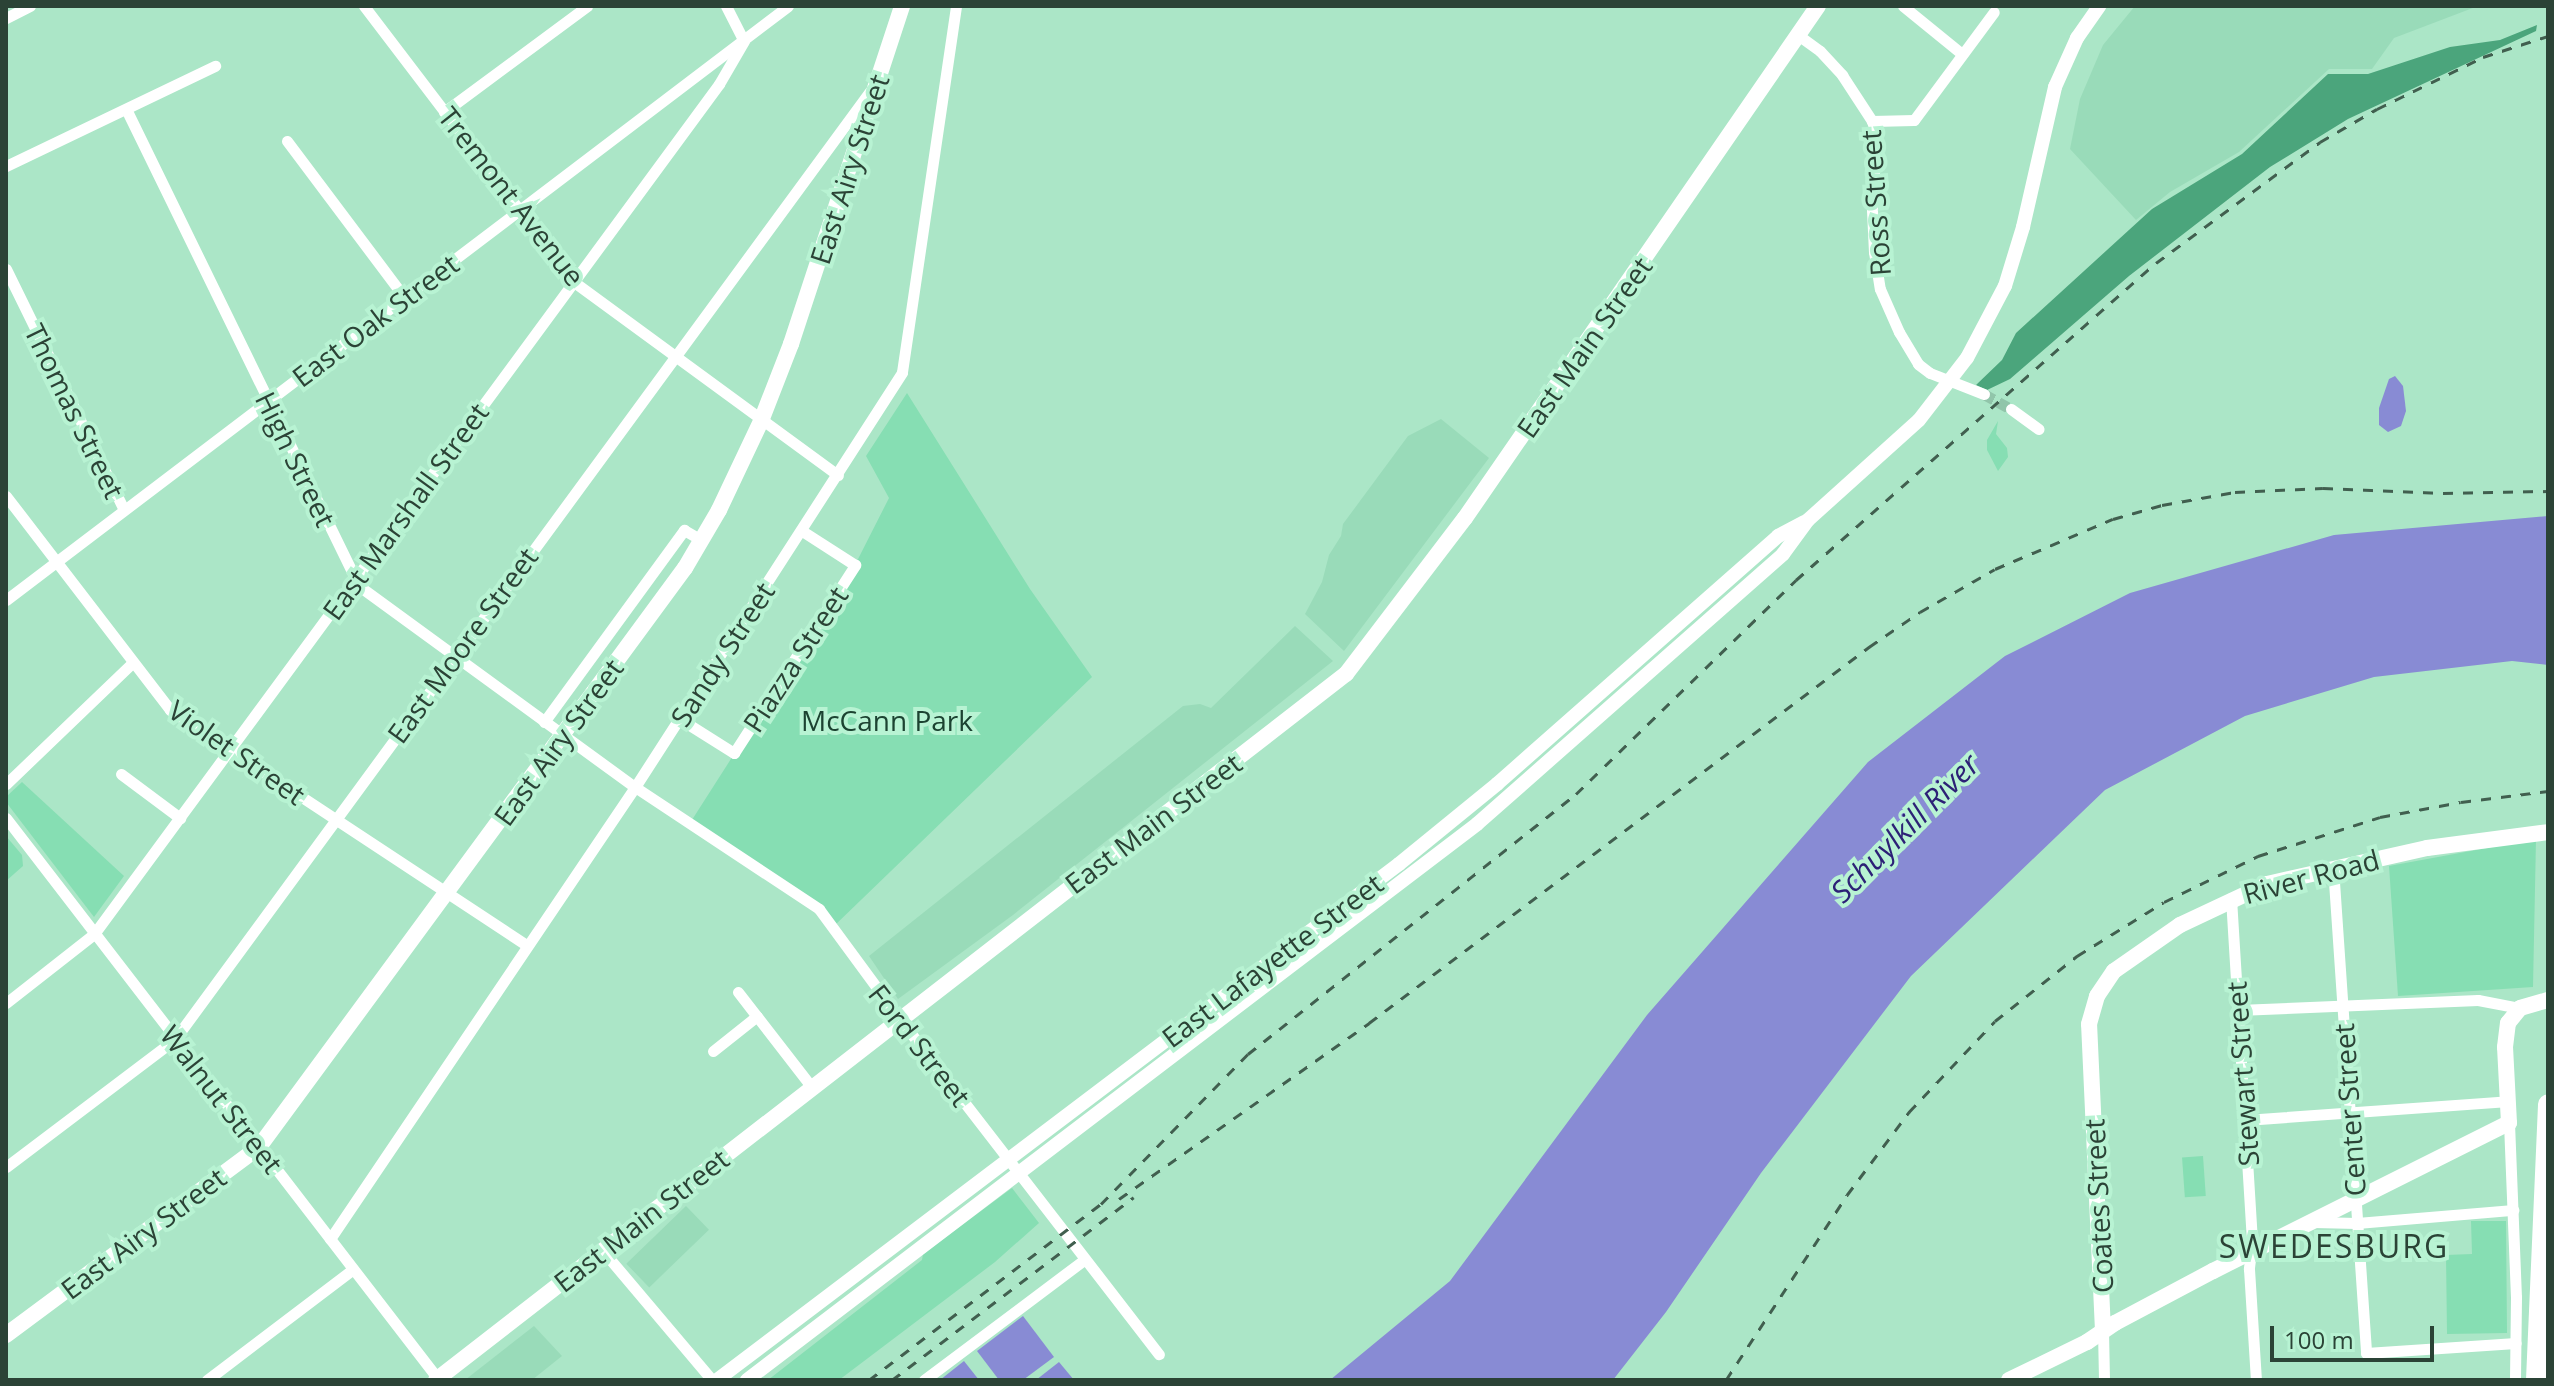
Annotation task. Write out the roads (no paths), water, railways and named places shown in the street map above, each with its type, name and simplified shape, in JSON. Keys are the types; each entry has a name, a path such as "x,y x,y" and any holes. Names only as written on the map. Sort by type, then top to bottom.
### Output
{"highway":[{"path":"2536,1380 2548,1104"}],"main road":[{"name":"East Airy Street","path":"6,1335 259,1147 685,568 761,421 822,254 902,6"},
{"name":"East Main Street","path":"437,1379 1346,674 1465,518 1818,6"},
{"name":"River Road","path":"2089,1033 2097,996 2121,965 2180,925 2231,898 2267,884 2333,867 2468,841 2548,832"},
{"path":"2009,1380 2251,1251 2509,1123 2506,1031 2511,1018 2520,1008 2548,1000"},
{"name":"Coates Street","path":"2089,1033 2103,1331"}],"street":[{"path":"6,18 30,6"},
{"name":"Tremont Avenue","path":"364,6 574,282 838,475"},
{"path":"444,112 587,6"},
{"path":"726,6 744,41"},
{"name":"East Marshall Street","path":"6,1003 94,934 719,84 744,41 788,6"},
{"name":"Sandy Street","path":"330,1239 680,719 902,372 956,6"},
{"path":"1903,6 1962,54"},
{"name":"East Lafayette Street","path":"747,1380 1477,824 1783,554 1808,520 1891,446 1940,397 1967,358 2005,286 2063,65 2099,6"},
{"path":"1872,121 1914,120 1994,12"},
{"name":"Ross Street","path":"1798,35 1820,51 1842,75 1872,121 1876,134 1872,210 1874,252 1880,289 1888,310 1918,364 1942,380 1984,394"},
{"name":"East Oak Street","path":"6,600 744,41"},
{"path":"6,166 127,111 215,66"},
{"name":"East Moore Street","path":"6,1167 175,1039 877,82"},
{"name":"High Street","path":"127,111 354,579 562,736 635,787"},
{"path":"287,141 404,297"},
{"name":"Thomas Street","path":"6,269 124,510"},
{"path":"2011,409 2039,429"},
{"name":"Violet Street","path":"6,496 170,710 526,945"},
{"name":"East Lafayette Street","path":"715,1380 1399,864 1497,784 1778,536 1808,520"},
{"path":"544,722 684,530 701,540"},
{"name":"Piazza Street","path":"680,719 734,753 855,565 802,531"},
{"path":"6,784 132,663"},
{"path":"567,690 586,704"},
{"path":"121,774 180,818"},
{"name":"Ford Street","path":"635,787 819,909 899,1018 1159,1354"},
{"name":"Walnut Street","path":"6,818 437,1379"},
{"name":"Center Street","path":"2333,867 2366,1353 2516,1343"},
{"name":"Stewart Street","path":"2231,898 2245,1120 2256,1380"},
{"path":"738,992 811,1086"},
{"path":"2238,1010 2478,1000 2520,1008"},
{"path":"713,1051 757,1016"},
{"path":"2245,1120 2508,1101"},
{"path":"2509,1123 2515,1380"},
{"path":"2311,1222 2357,1223 2513,1210"},
{"path":"603,1251 715,1380"},
{"path":"924,1380 1085,1259"},
{"path":"207,1380 353,1269"},
{"name":"Coates Street","path":"2103,1331 2104,1380"}],"water":[{"path":"2395,376 2403,386 2406,411 2401,426 2388,432 2379,425 2379,408 2389,379"},
{"name":"Schuylkill River","path":"2548,516 2548,665 2512,661 2374,677 2245,716 2105,790 1911,976 1761,1173 1666,1312 1613,1380 1330,1380 1450,1281 1647,1015 1868,762 2005,656 2130,593 2334,535"},
{"path":"1023,1316 1054,1357 1023,1380 999,1380 977,1351"},
{"path":"964,1361 979,1380 940,1380"},
{"path":"1059,1362 1074,1380 1036,1380"}],"tunnel":[{"path":"1984,394 2011,409"}],"railway":[{"path":"869,1380 1101,1204 1248,1054 1576,794 1796,580 2156,263 2320,142 2377,109 2483,57 2548,36"},
{"path":"1119,1199 1369,1023 1869,647 1920,612 1995,569 2113,519 2162,505 2235,492 2323,488 2443,493 2548,491"},
{"path":"1726,1380 1847,1195 1909,1112 1995,1021 2077,956 2164,902 2258,856 2380,817 2461,802 2548,791"},
{"path":"892,1380 1134,1197"}],"district":[{"name":"SWEDESBURG","path":"2334,1246"}],"park label":[{"name":"McCann Park","path":"887,720"}]}
